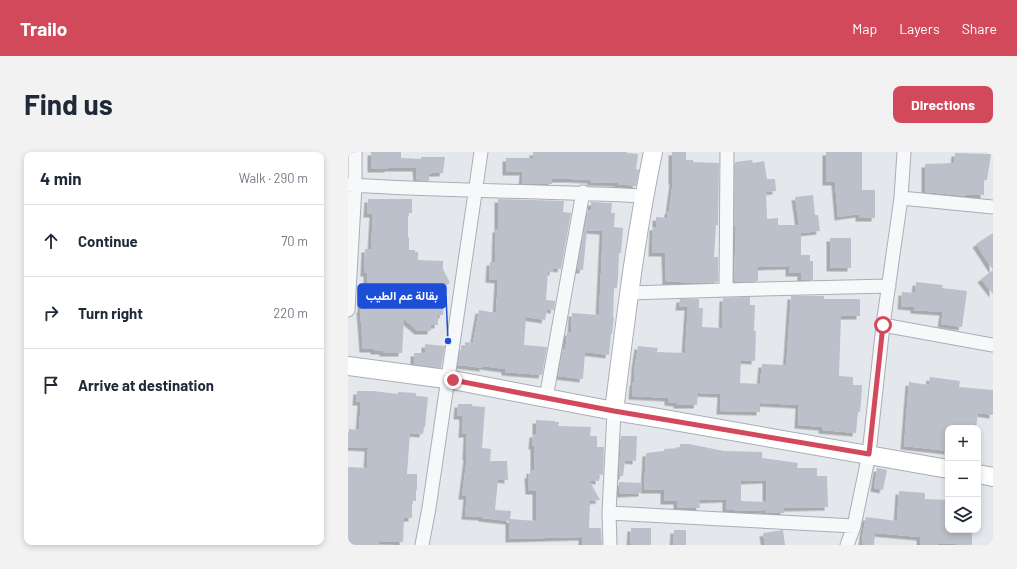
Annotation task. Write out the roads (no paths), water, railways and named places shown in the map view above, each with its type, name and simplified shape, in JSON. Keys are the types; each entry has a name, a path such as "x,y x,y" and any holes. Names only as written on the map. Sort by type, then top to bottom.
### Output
{"street":[{"path":"348,310 352,186 355,152"},
{"path":"422,545 429,508 481,152"},
{"path":"610,545 609,513 614,411 629,293 644,196 653,152"},
{"path":"726,290 727,152"},
{"path":"847,545 854,526 869,454 883,325 901,198 904,152"},
{"path":"352,186 475,191 582,192 644,196"},
{"path":"546,398 582,192"},
{"path":"901,198 993,207"},
{"path":"629,293 889,286"},
{"path":"883,325 993,344"},
{"path":"348,366 448,379 614,411 869,454 945,468"},
{"path":"981,475 993,477"},
{"path":"609,513 854,526"}],"place":[{"name":"بقالة عم الطيب","path":"448,341"}]}
